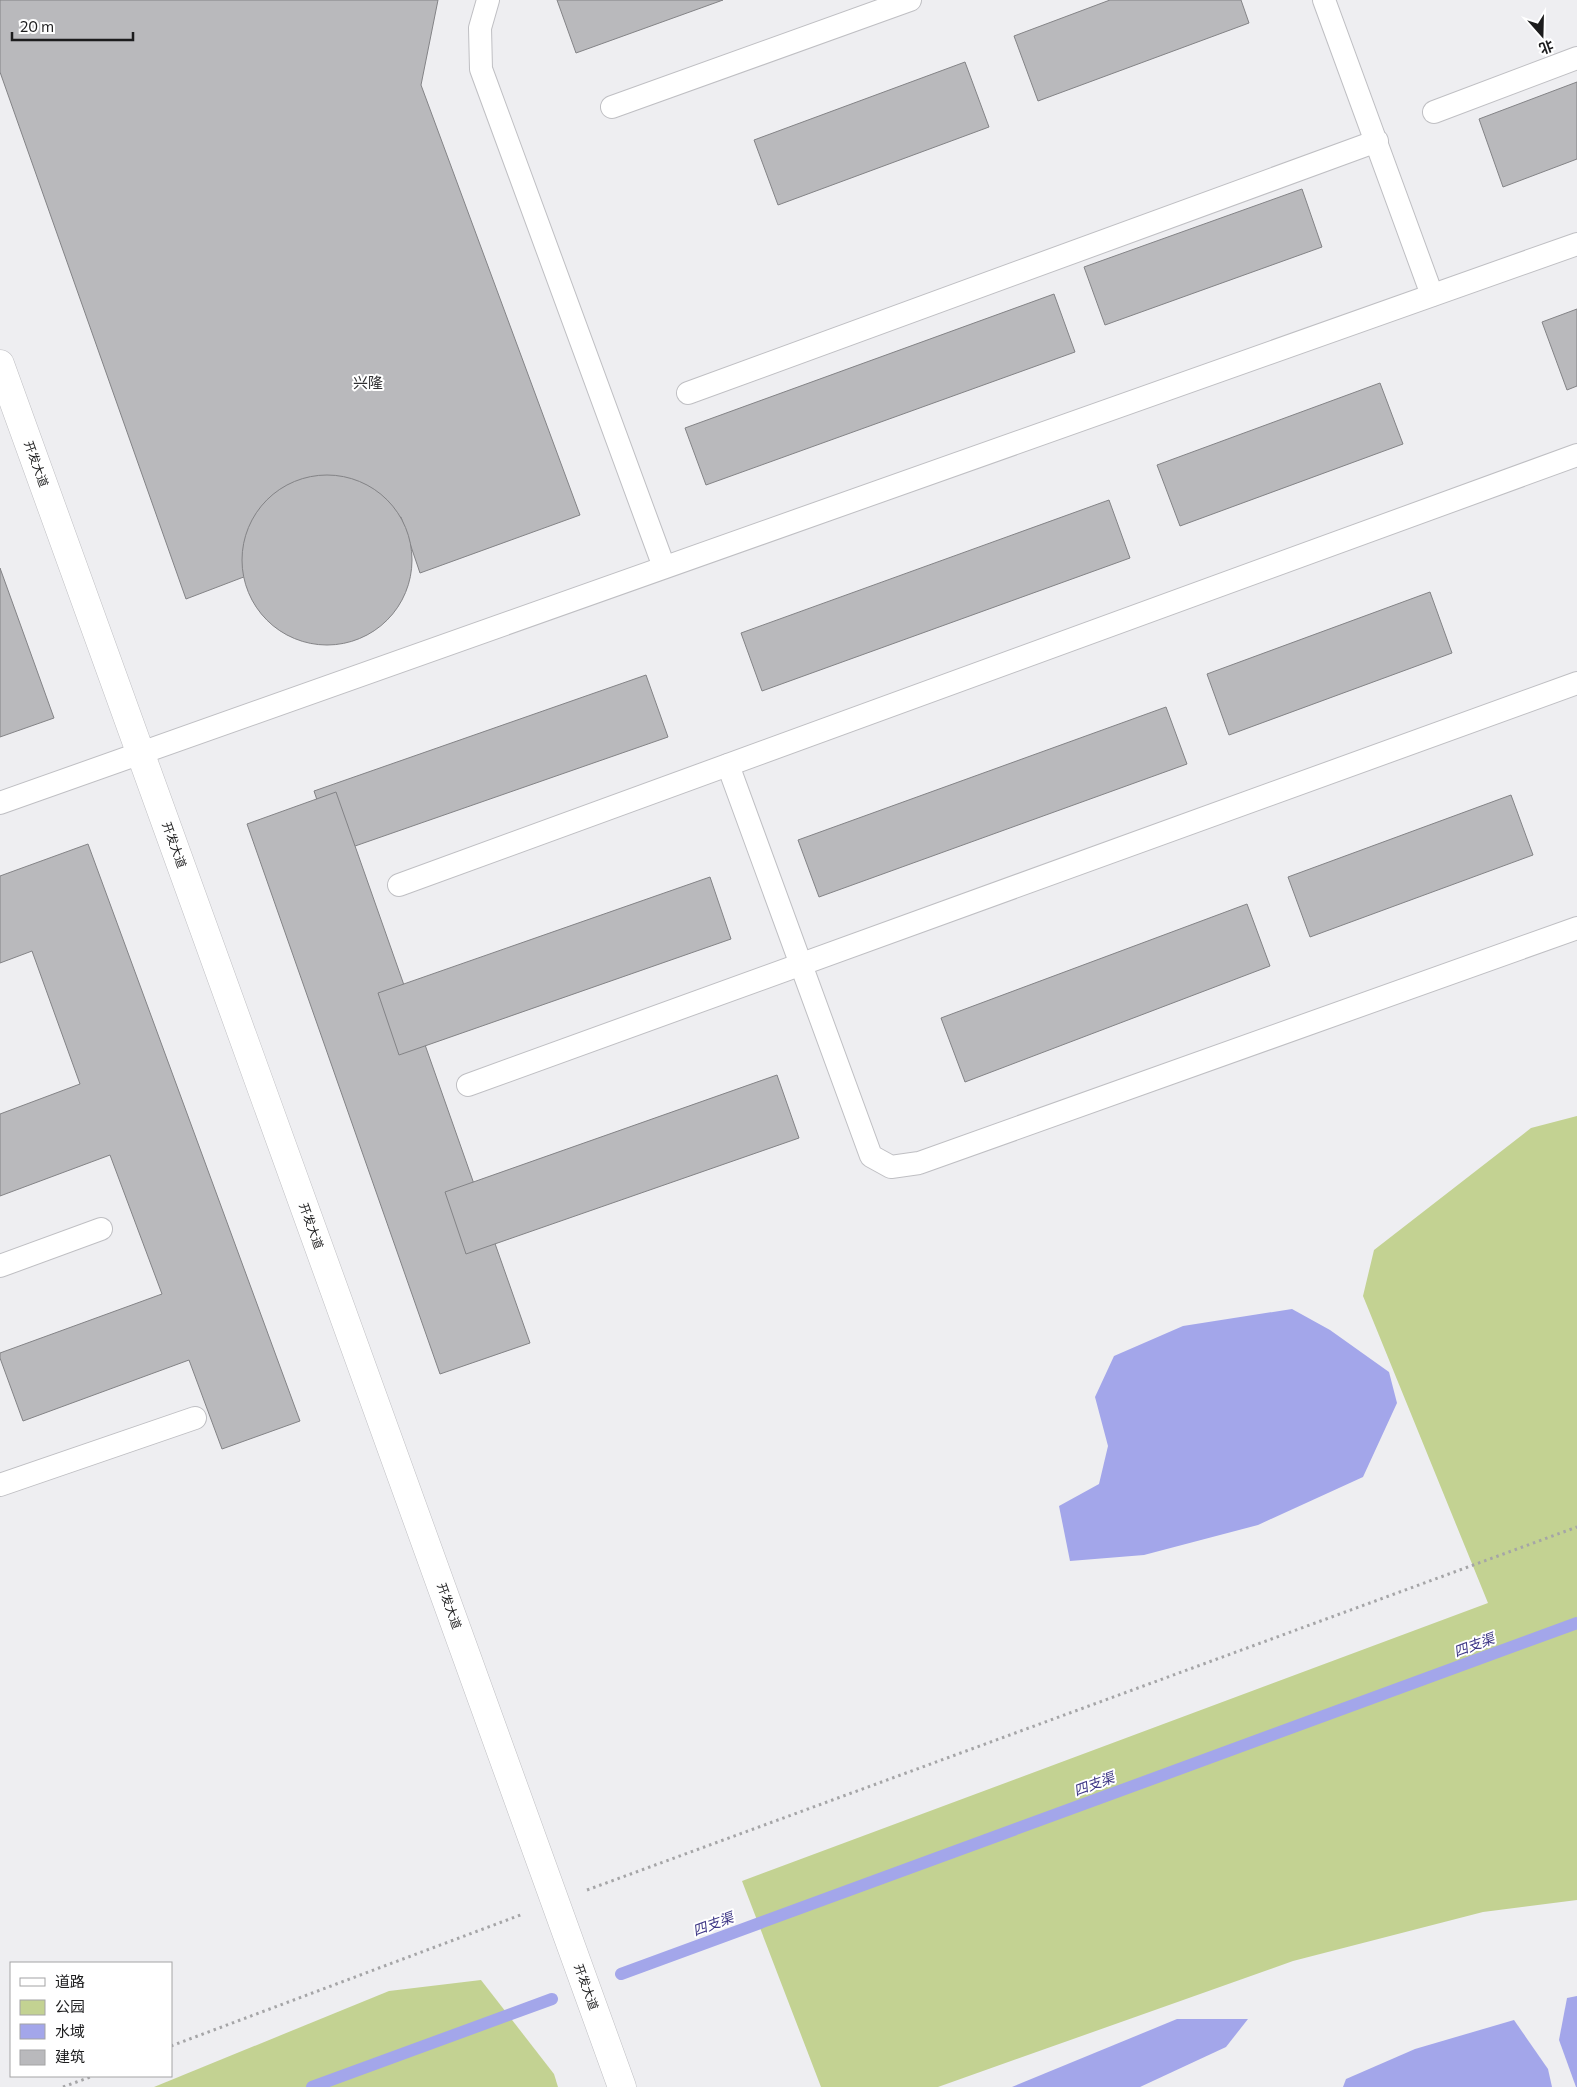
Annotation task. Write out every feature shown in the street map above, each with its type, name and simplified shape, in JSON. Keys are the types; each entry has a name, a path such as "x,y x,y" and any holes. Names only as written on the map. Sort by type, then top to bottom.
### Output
{"street":[{"name":"开发大道","path":"0,364 622,2087"}],"lane":[{"path":"488,0 480,28 481,69 664,567"},
{"path":"612,107 910,0"},
{"path":"1324,0 1432,295"},
{"path":"1434,112 1577,58"},
{"path":"688,393 1377,141"},
{"path":"0,803 1577,244"},
{"path":"400,885 1577,455"},
{"path":"468,1085 1577,683"},
{"path":"728,765 871,1156 891,1167 919,1163 1577,928"},
{"path":"0,1266 101,1229"},
{"path":"0,1485 195,1418"}],"path":[{"path":"172,2046 555,1902 1577,1527"},
{"path":"63,2087 90,2077"}],"green space":[{"path":"1577,1116 1577,1900 1483,1912 1293,1961 938,2087 821,2087 742,1881 1488,1603 1363,1296 1374,1250 1531,1128"},
{"path":"481,1980 554,2074 558,2087 154,2087 389,1991"}],"water":[{"path":"1292,1309 1330,1330 1389,1372 1397,1403 1363,1477 1258,1525 1144,1555 1070,1561 1059,1506 1099,1484 1108,1446 1095,1397 1114,1356 1183,1326"},
{"path":"1577,1996 1576,2087 1559,2040 1567,1998"},
{"path":"1177,2019 1248,2019 1226,2047 1140,2087 1012,2087"},
{"path":"1514,2020 1548,2069 1552,2087 1343,2087 1346,2079 1415,2049"}],"building":[{"path":"0,0 438,0 421,85 580,515 420,573 401,517 186,599 0,72"},
{"path":"557,0 723,0 576,53"},
{"path":"1110,0 1241,0 1249,23 1038,101 1014,36"},
{"path":"965,62 989,127 778,205 754,140"},
{"path":"1577,82 1577,159 1503,187 1479,119"},
{"path":"1302,189 1322,247 1105,325 1084,267"},
{"path":"1054,294 1075,352 706,485 685,428"},
{"path":"1577,309 1577,386 1567,390 1542,322"},
{"path":"1380,383 1403,444 1180,526 1157,465"},
{"path":"319,475 335,475 360,481 381,494 393,506 406,527 412,560 406,593 393,614 381,626 360,639 335,645 319,645 294,639 273,626 261,614 248,593 242,568 242,552 248,527 261,506 273,494 294,481"},
{"path":"1109,500 1130,558 762,691 741,633"},
{"path":"0,568 54,718 0,737"},
{"path":"1430,592 1452,653 1229,735 1207,674"},
{"path":"646,675 668,737 335,853 314,791"},
{"path":"1166,707 1187,764 819,897 798,840"},
{"path":"336,792 530,1343 440,1374 247,824"},
{"path":"1511,795 1533,855 1310,937 1288,877"},
{"path":"88,844 300,1421 222,1449 189,1360 23,1421 0,1358 0,1353 162,1294 110,1155 0,1196 0,1114 80,1084 32,951 0,963 0,876"},
{"path":"710,877 731,939 399,1055 378,993"},
{"path":"1247,904 1270,966 965,1082 941,1018"},
{"path":"777,1075 799,1138 466,1254 445,1192"}],"waterway":[{"name":"四支渠","path":"621,1974 1577,1623"},
{"name":"四支渠","path":"312,2087 552,1999"}],"district":[{"name":"兴隆","path":"368,383"}]}
